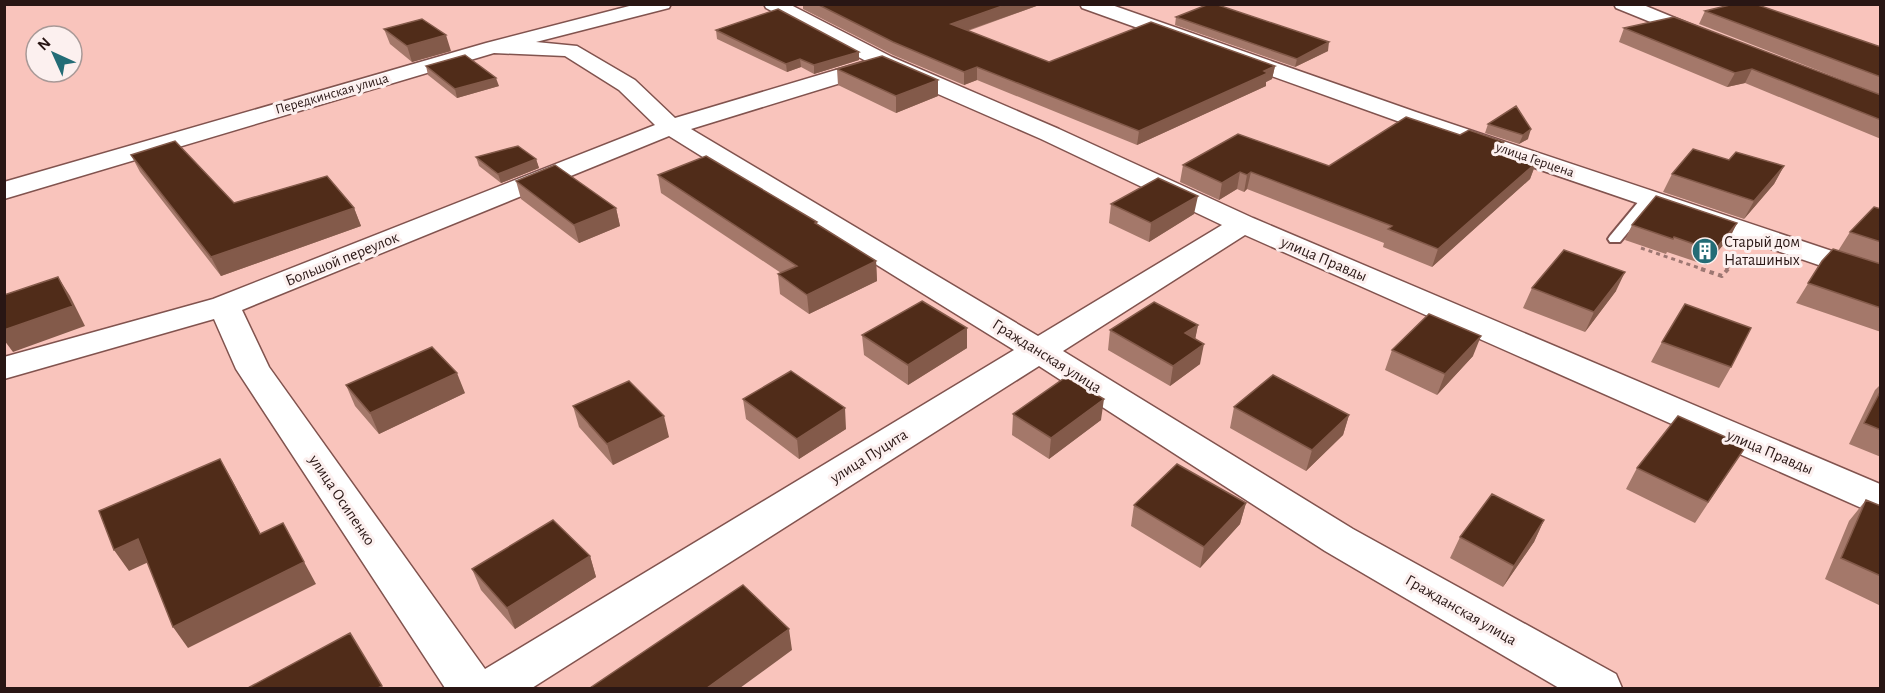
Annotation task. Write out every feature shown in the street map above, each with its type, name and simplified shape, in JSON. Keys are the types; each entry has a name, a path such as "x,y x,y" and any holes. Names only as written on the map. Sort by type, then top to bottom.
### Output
{"street":[{"name":"Передкинская улица","path":"4,191 493,47 662,4"},
{"name":"улица Правды","path":"773,4 884,62 1050,134 1243,224 1881,500"},
{"name":"улица Герцена","path":"1089,4 1397,113 1881,277"},
{"path":"1623,4 1720,42"},
{"name":"Гражданская улица","path":"493,47 570,50 627,85 671,127 1039,351 1339,540 1599,688"},
{"name":"Большой переулок","path":"4,368 224,306 671,127 884,62"},
{"name":"улица Пуцита","path":"494,688 1243,224"},
{"name":"улица Осипенко","path":"224,306 253,369 471,688"}],"lane":[{"path":"1615,239 1649,198"}],"path":[{"path":"1615,239 1722,276"}],"building":[{"path":"817,4 1008,4 951,24 1049,62 1151,22 1275,66 1264,71 1268,73 1139,131 977,67 964,72 893,42"},
{"path":"1209,4 1215,4 1329,42 1297,59 1176,17"},
{"path":"1734,4 1755,4 1881,47 1881,77 1705,11"},
{"path":"778,9 859,52 814,65 800,59 786,64 716,30"},
{"path":"1674,17 1881,95 1881,120 1752,69 1735,73 1624,28"},
{"path":"422,19 446,35 407,46 384,29"},
{"path":"465,55 496,78 455,89 426,66"},
{"path":"882,56 938,80 896,96 837,69"},
{"path":"1516,106 1531,129 1523,135 1488,124"},
{"path":"1406,117 1460,135 1469,130 1504,142 1494,148 1536,163 1438,249 1388,229 1392,226 1251,172 1247,175 1240,172 1222,183 1183,165 1238,134 1329,166"},
{"path":"175,141 234,203 327,176 354,208 211,257 131,155"},
{"path":"518,146 536,159 498,174 476,157"},
{"path":"1693,149 1729,160 1736,152 1784,166 1754,201 1672,174"},
{"path":"706,156 817,222 815,223 876,261 807,295 778,274 797,266 658,175"},
{"path":"555,165 616,208 574,225 516,181"},
{"path":"1158,178 1198,196 1151,223 1111,204"},
{"path":"1656,196 1737,223 1714,251 1632,225"},
{"path":"1874,207 1881,209 1881,242 1850,232"},
{"path":"1833,249 1881,264 1881,308 1808,283"},
{"path":"1564,250 1625,272 1594,312 1532,288"},
{"path":"58,277 73,306 4,330 4,295"},
{"path":"922,301 967,328 908,365 862,335"},
{"path":"1154,302 1198,325 1185,333 1204,344 1173,366 1110,330"},
{"path":"1685,304 1751,328 1731,367 1662,342"},
{"path":"1429,314 1481,336 1445,374 1392,350"},
{"path":"432,347 457,373 370,413 346,385"},
{"path":"791,371 845,408 797,439 743,399"},
{"path":"1273,375 1349,415 1312,450 1234,407"},
{"path":"1066,377 1104,399 1051,438 1013,414"},
{"path":"629,381 664,416 607,444 573,406"},
{"path":"1881,390 1881,430 1864,423"},
{"path":"1678,416 1746,446 1708,502 1637,468"},
{"path":"220,459 260,534 283,523 304,562 173,627 138,539 114,550 99,511"},
{"path":"1177,464 1246,503 1204,547 1134,505"},
{"path":"1492,494 1544,520 1514,566 1460,537"},
{"path":"1866,500 1881,506 1881,576 1841,558"},
{"path":"553,520 590,556 507,608 472,569"},
{"path":"743,585 789,629 707,688 590,688"},
{"path":"350,633 382,686 378,688 248,688"}],"place":[{"name":"Старый дом Наташиных","path":"1705,251"}]}
